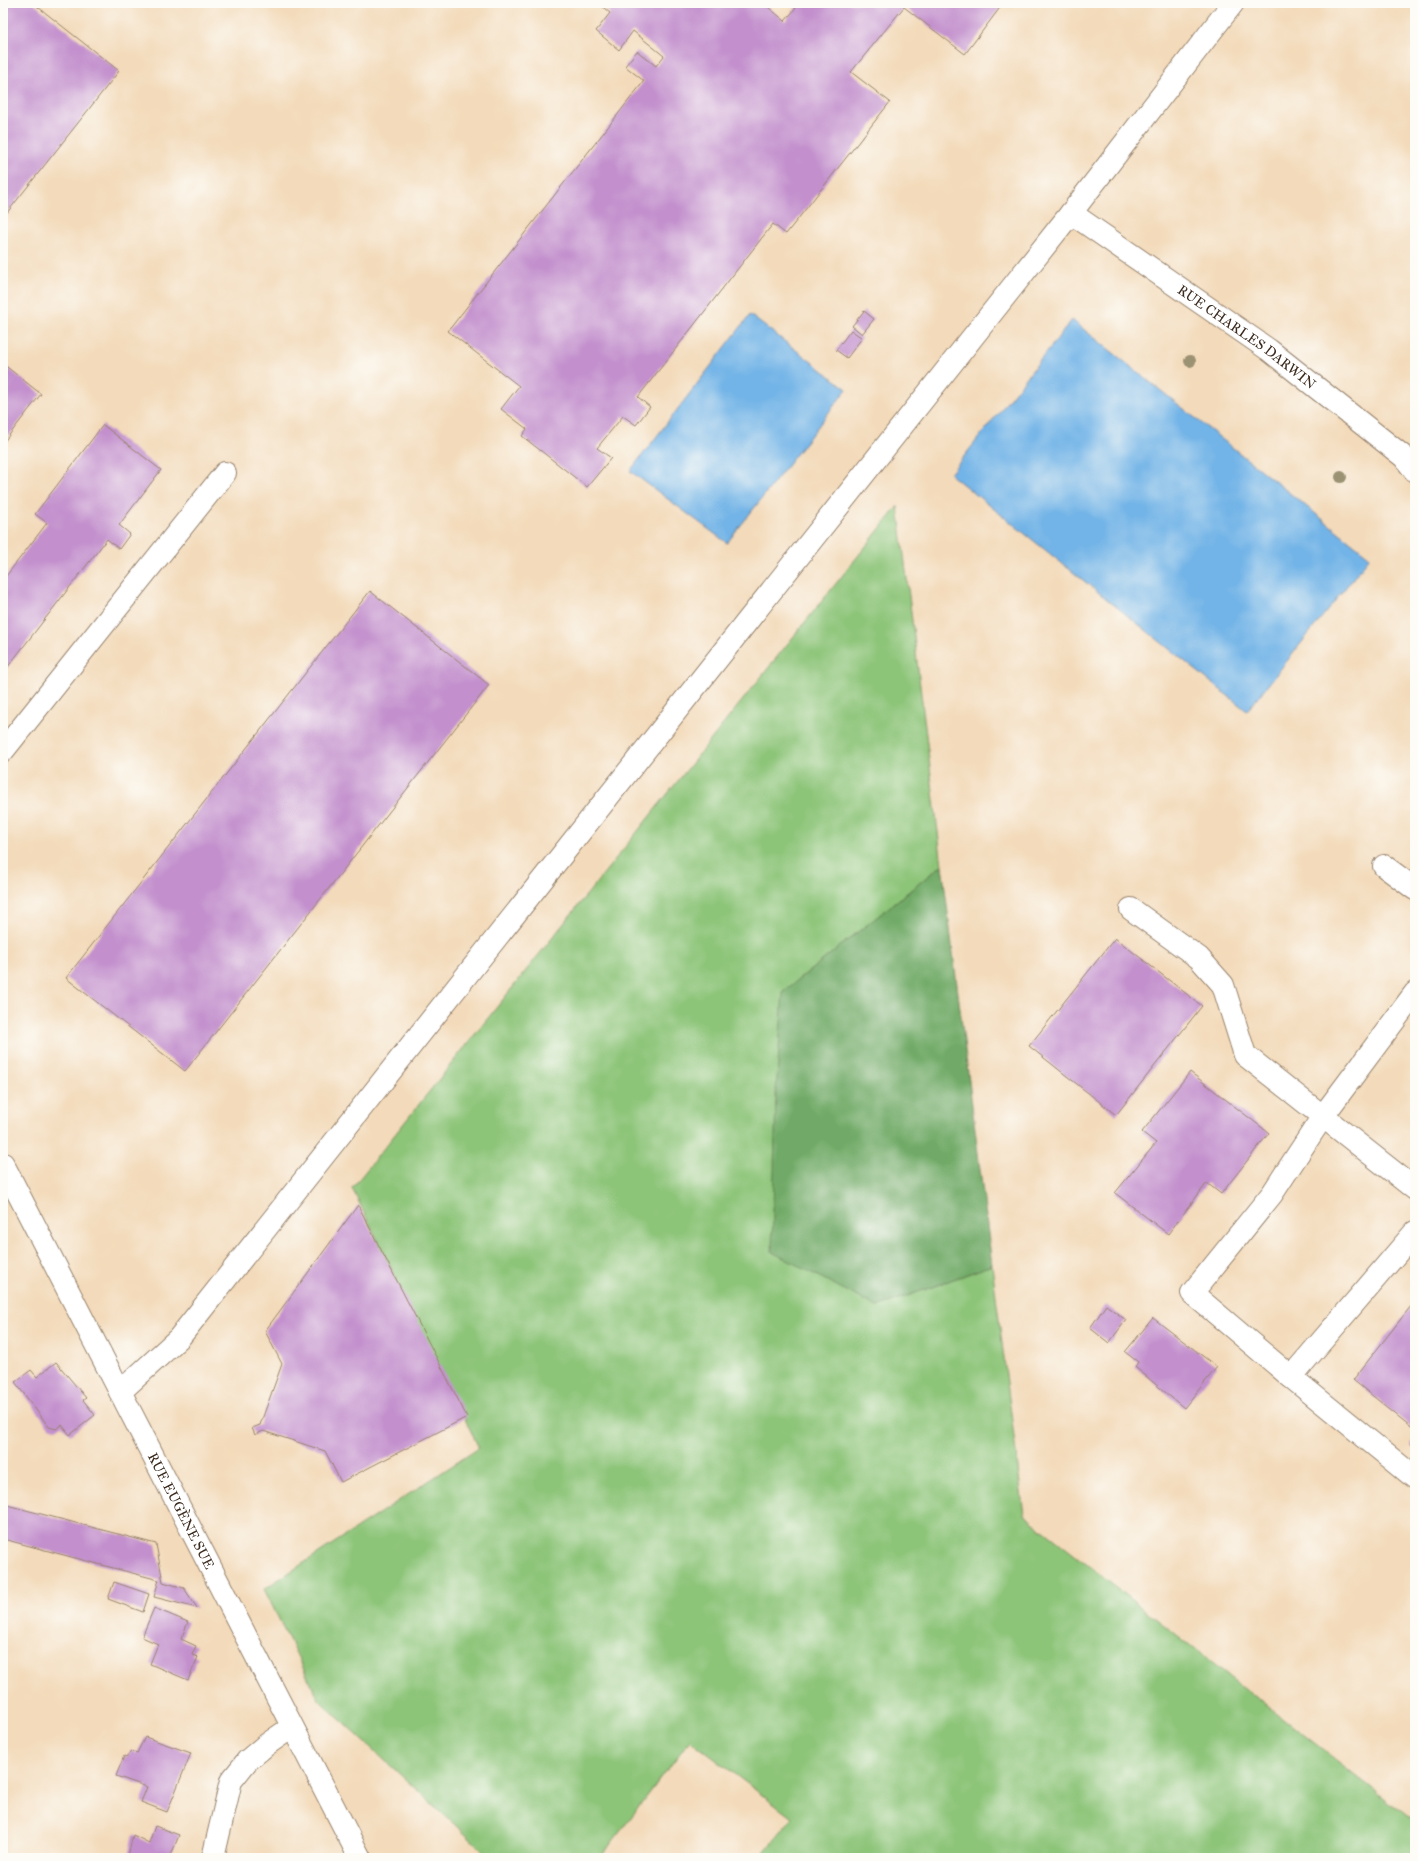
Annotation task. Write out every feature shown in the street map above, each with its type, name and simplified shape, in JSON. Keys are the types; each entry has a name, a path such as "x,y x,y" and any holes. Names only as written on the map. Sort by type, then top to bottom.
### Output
{"street":[{"path":"120,1392 180,1338 1071,213 1233,3"},
{"name":"RUE CHARLES DARWIN","path":"1071,213 1269,350 1404,457 1415,471"},
{"path":"3,751 225,473"},
{"path":"1384,866 1415,889"},
{"path":"1131,909 1199,958 1223,985 1245,1055 1415,1189"},
{"path":"1415,993 1323,1116 1272,1194 1192,1293 1291,1377 1415,1478"},
{"name":"RUE EUGÈNE SUE","path":"3,1164 360,1858"},
{"path":"1291,1377 1415,1232"},
{"path":"214,1858 231,1781 247,1761 266,1745 292,1727"}],"green space":[{"path":"898,506 942,865 783,992 877,1307 992,1265 1024,1515 1415,1822 1415,1858 759,1858 792,1818 690,1740 600,1858 491,1858 319,1700 264,1589 479,1448 352,1188"},
{"path":"942,865 992,1265 877,1307 772,1252 776,1093 783,992"}],"water":[{"path":"750,315 847,389 727,543 630,471"},
{"path":"1072,320 1370,557 1247,711 950,474"}],"building":[{"path":"3,3 33,3 119,71 6,214 3,212"},
{"path":"598,3 763,3 785,21 796,8 790,3 1000,3 1002,5 965,54 904,7 851,72 890,102 786,234 773,224 761,239 638,397 650,407 636,425 623,416 597,448 611,458 587,487 522,436 527,429 501,409 519,386 448,331 644,81 625,66 637,51 656,66 664,56 633,31 619,50 596,31 610,13"},
{"path":"864,311 874,319 862,334 852,326"},
{"path":"851,330 862,338 847,358 836,350"},
{"path":"3,364 41,394 3,443"},
{"path":"103,425 161,470 119,525 130,534 119,549 107,539 3,673 3,580 47,523 35,514"},
{"path":"370,591 489,685 185,1071 66,978"},
{"path":"1115,938 1202,1006 1116,1115 1029,1046"},
{"path":"1190,1072 1269,1133 1221,1194 1207,1183 1168,1234 1115,1193 1156,1143 1142,1132"},
{"path":"358,1205 467,1417 341,1482 325,1451 263,1431 255,1435 252,1428 260,1425 282,1364 265,1331"},
{"path":"1415,1301 1415,1430 1353,1380"},
{"path":"1106,1305 1126,1320 1109,1343 1090,1328"},
{"path":"1153,1318 1217,1367 1184,1408 1135,1367 1138,1362 1125,1352"},
{"path":"56,1362 86,1398 83,1400 95,1415 70,1435 62,1425 56,1429 49,1427 15,1382 31,1370 37,1377"},
{"path":"1415,1439 1415,1448 1411,1444"},
{"path":"3,1504 156,1544 163,1582 184,1588 197,1608 154,1597 159,1580 3,1539"},
{"path":"114,1582 149,1594 143,1612 108,1599"},
{"path":"154,1608 188,1622 181,1639 196,1646 192,1655 198,1657 188,1680 150,1664 158,1644 142,1637"},
{"path":"145,1737 191,1753 167,1812 141,1802 147,1787 116,1776 124,1756 126,1757 131,1751 137,1753"},
{"path":"155,1826 179,1835 170,1858 133,1858 128,1856 133,1835 149,1843"}]}
